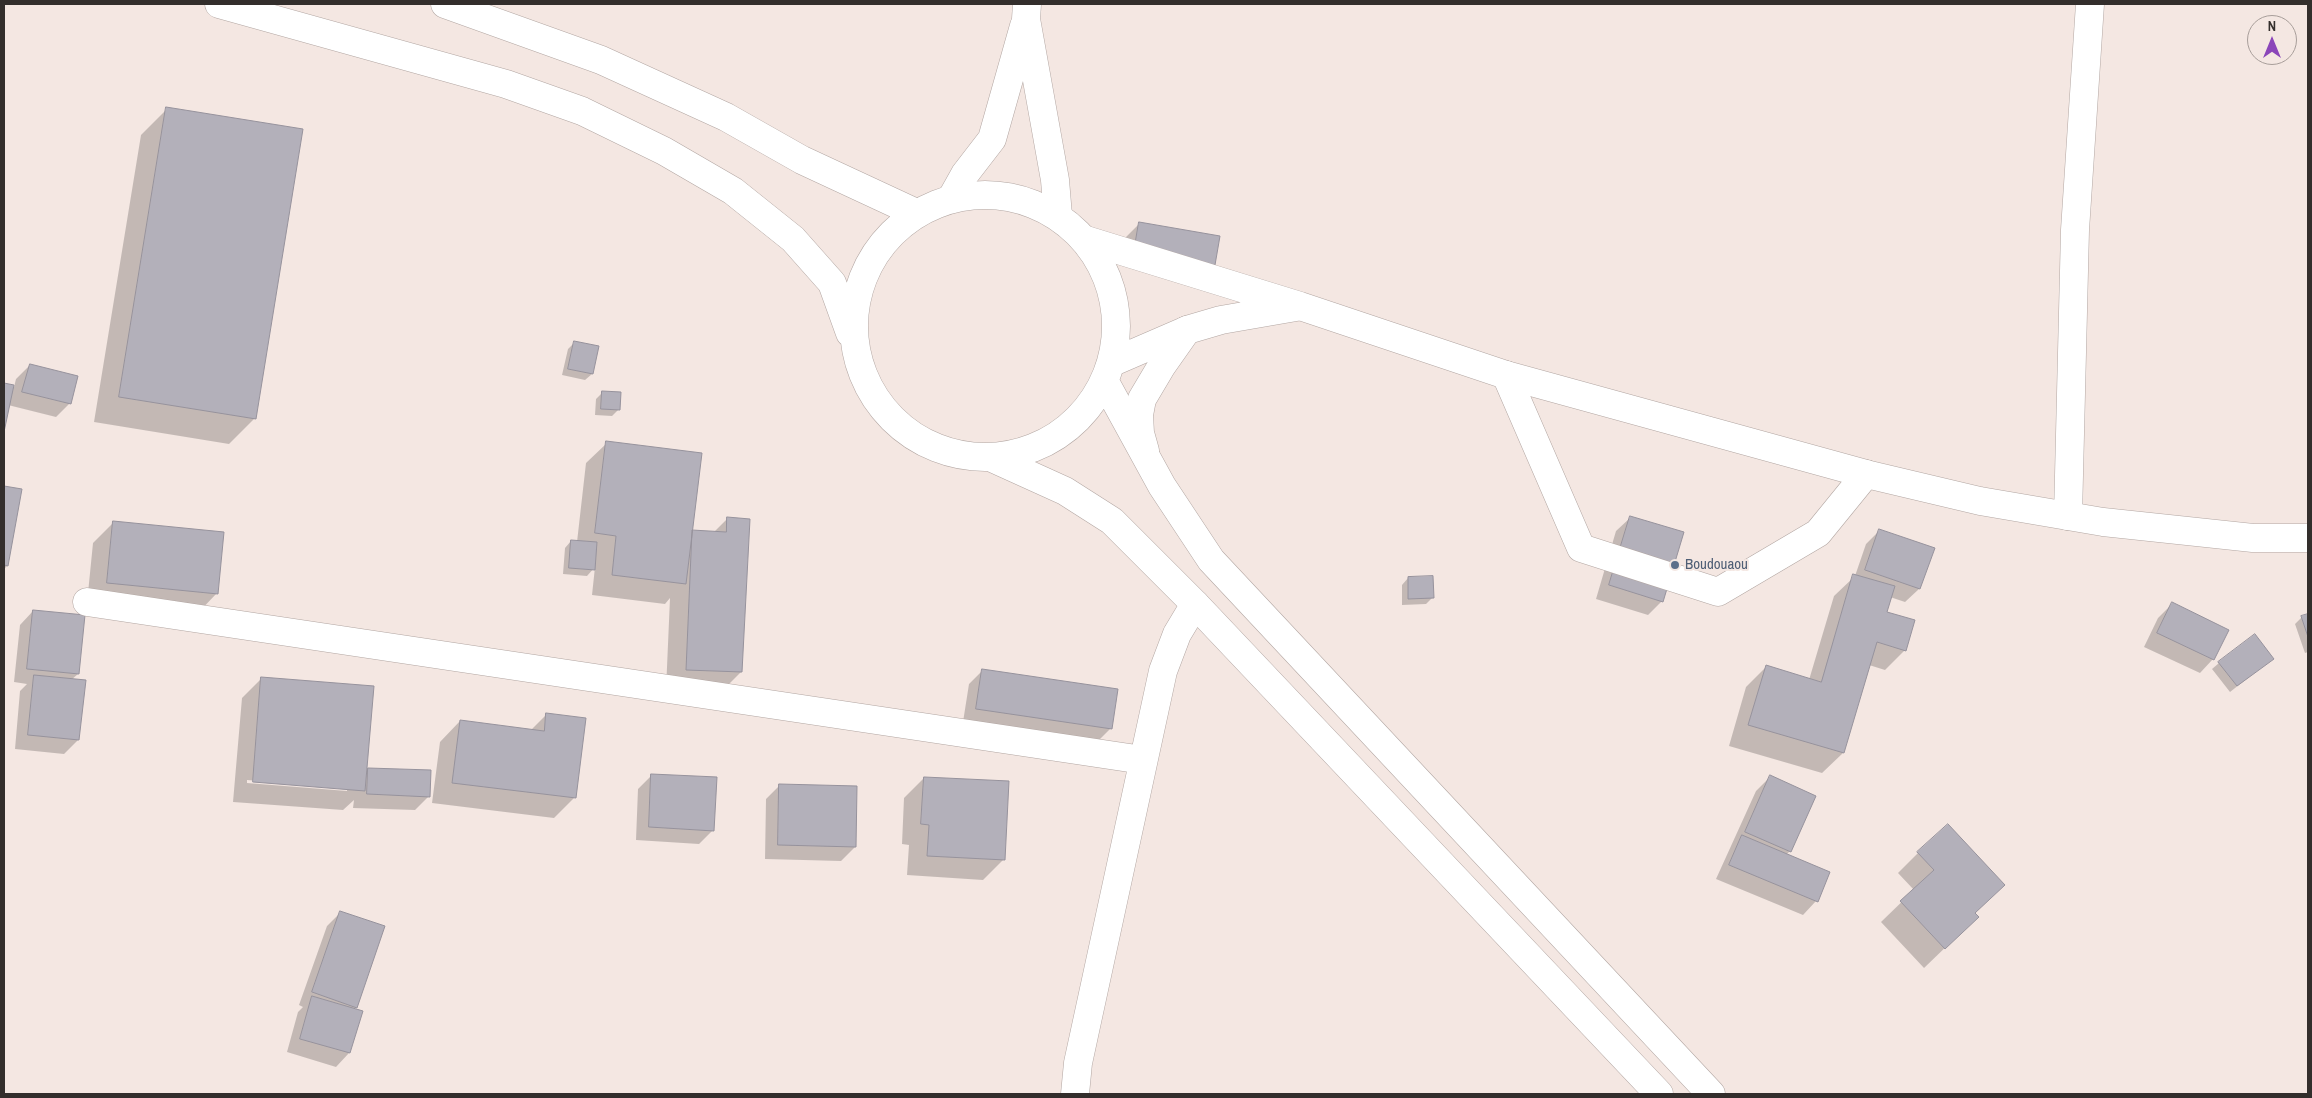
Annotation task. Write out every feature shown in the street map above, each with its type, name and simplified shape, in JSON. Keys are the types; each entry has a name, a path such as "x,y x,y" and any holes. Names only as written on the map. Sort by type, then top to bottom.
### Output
{"main road":[{"path":"219,4 506,84 582,111 664,151 734,191 793,239 832,283 866,382 886,414 916,438 952,454 990,457 1026,451 1058,436 1085,412 1109,372 1118,319 1108,277 1086,240 1058,216 1024,200 987,194 951,199 916,213 886,238 866,270 854,306 854,345"},
{"path":"445,4 600,60 726,117 802,160 916,213"},
{"path":"2068,516 2075,230 2090,4"},
{"path":"951,199 965,174 992,139 1026,12"},
{"path":"1026,12 1055,180 1058,216"},
{"path":"1086,240 1300,306 1506,375 1866,474 1980,501 2068,516 2253,538 2308,538"},
{"path":"1109,372 1187,330 1221,320 1300,306"},
{"path":"1147,459 1140,433 1138,415 1142,399 1160,367 1187,330"},
{"path":"1109,372 1147,459 1162,486 1211,560 1711,1094"},
{"path":"1506,375 1581,548 1718,592 1818,533 1866,474"},
{"path":"990,457 1065,491 1112,521 1195,604 1659,1094"},
{"path":"87,602 1143,760"},
{"path":"1075,1094 1078,1063 1163,671 1177,634 1195,604"}],"building":[{"path":"166,107 303,129 256,419 119,397"},
{"path":"1139,222 1220,236 1215,265 1134,252"},
{"path":"574,341 599,346 593,374 568,369"},
{"path":"30,364 78,376 71,404 22,392"},
{"path":"4,383 14,385 4,432"},
{"path":"602,391 621,392 620,410 601,409"},
{"path":"606,441 702,453 686,584 612,575 616,536 595,533"},
{"path":"4,486 22,489 8,566 4,565"},
{"path":"1630,516 1684,532 1663,602 1609,585"},
{"path":"727,517 750,519 742,672 686,670 692,530 726,532"},
{"path":"113,521 224,532 218,594 107,583"},
{"path":"1879,529 1935,548 1920,589 1865,570"},
{"path":"571,540 597,542 595,570 569,568"},
{"path":"1853,574 1895,586 1887,612 1915,620 1906,651 1877,642 1844,753 1748,725 1766,665 1821,682"},
{"path":"1433,576 1434,598 1408,599 1408,577"},
{"path":"2172,602 2229,630 2214,660 2157,633"},
{"path":"33,610 85,615 79,674 27,669"},
{"path":"2308,614 2308,637 2301,616"},
{"path":"2255,634 2274,659 2237,686 2218,662"},
{"path":"982,669 1118,689 1112,729 976,709"},
{"path":"34,675 86,680 79,740 28,735"},
{"path":"261,677 374,686 365,791 253,782"},
{"path":"546,713 586,718 576,798 452,783 460,720 544,731"},
{"path":"368,768 431,770 430,797 367,794"},
{"path":"651,774 717,777 714,831 649,827"},
{"path":"1770,775 1816,796 1791,852 1745,832"},
{"path":"924,777 1009,781 1005,860 927,856 929,825 921,824"},
{"path":"779,784 857,786 856,847 778,845"},
{"path":"1948,824 2005,885 1975,913 1979,917 1945,949 1900,901 1934,870 1917,852"},
{"path":"1742,835 1830,872 1818,902 1729,865"},
{"path":"340,911 385,926 357,1008 312,992"},
{"path":"312,996 363,1011 350,1053 300,1039"}],"place":[{"name":"Boudouaou","path":"1675,565"}]}
